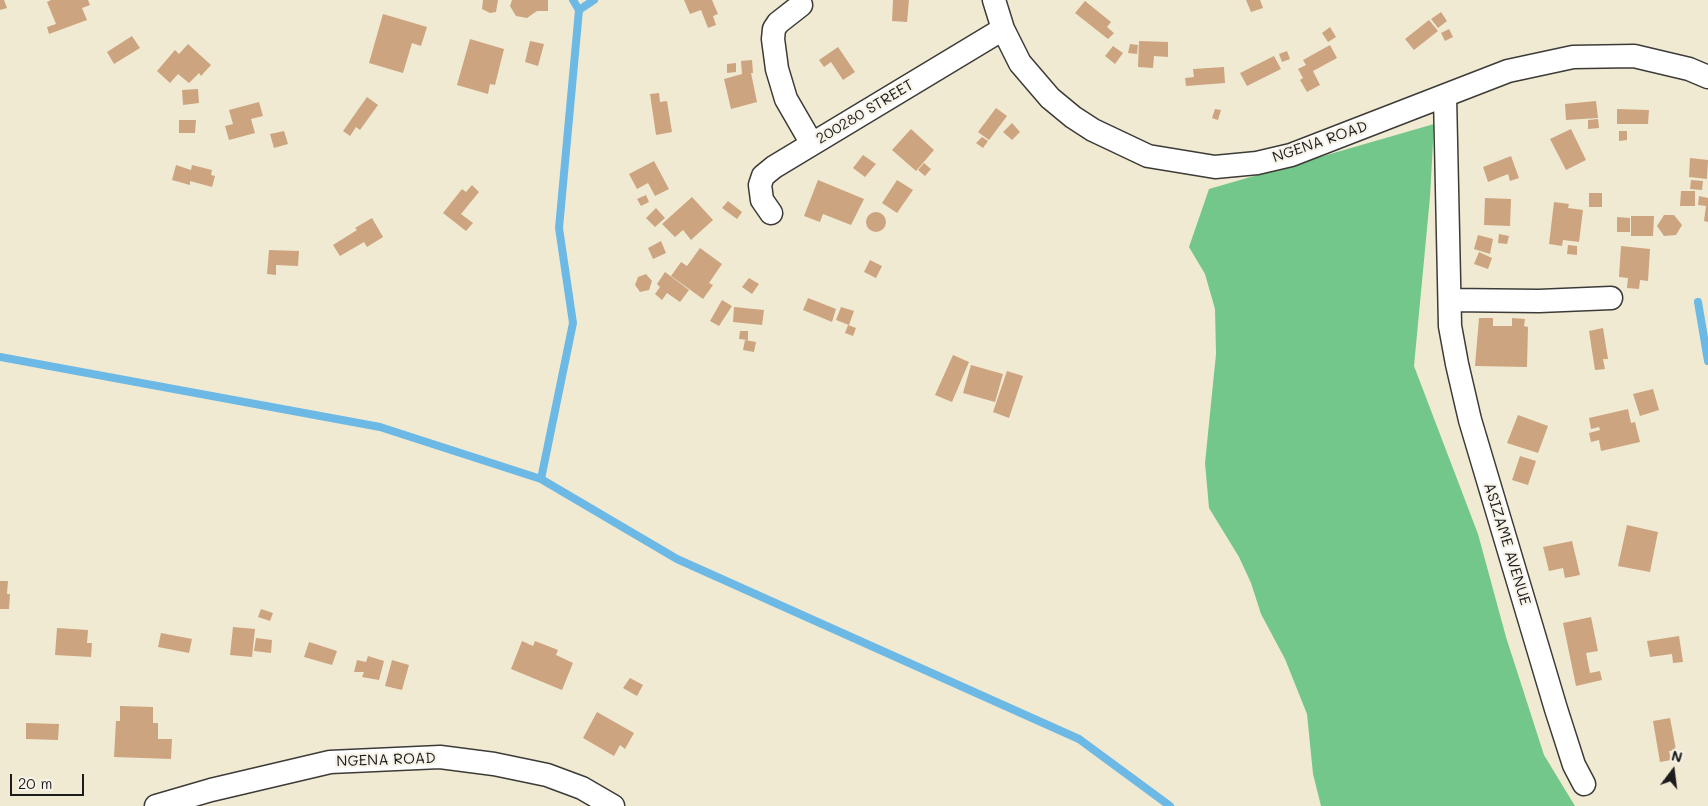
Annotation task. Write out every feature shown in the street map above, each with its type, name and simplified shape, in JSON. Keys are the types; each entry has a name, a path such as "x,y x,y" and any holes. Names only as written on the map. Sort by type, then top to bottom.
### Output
{"street":[{"name":"NGENA ROAD","path":"994,0 1003,29 1020,63 1050,98 1092,130 1148,156 1215,167 1257,164 1291,155 1508,71 1573,57 1634,56 1689,69 1708,77"},
{"path":"800,5 778,23 774,29 773,39 777,69 786,99 812,144"},
{"name":"200280 STREET","path":"770,213 762,200 760,190 763,176 812,144 1003,29"},
{"name":"ASIZAME AVENUE","path":"1445,96 1450,326 1470,420 1556,709 1574,765 1584,784"},
{"path":"1450,300 1539,301 1611,298"},
{"name":"NGENA ROAD","path":"156,806 211,790 330,762 440,757 494,764 538,774 584,797 613,806"}],"green space":[{"path":"1434,124 1430,197 1414,366 1478,534 1506,637 1544,755 1575,806 1321,806 1313,774 1307,714 1285,659 1261,614 1251,583 1239,557 1209,508 1205,463 1216,354 1215,309 1205,274 1189,247 1209,189"}],"building":[{"path":"0,0 4,0 7,8 0,10"},
{"path":"51,0 88,0 90,5 82,8 87,20 49,34 47,27 56,24 47,2"},
{"path":"483,0 498,0 496,12 490,13 482,9"},
{"path":"512,0 548,0 548,11 537,11 527,18 516,16 510,6"},
{"path":"684,0 712,0 718,14 713,16 716,25 708,28 701,10 690,14"},
{"path":"893,0 909,0 907,22 892,21"},
{"path":"1246,0 1260,0 1263,8 1251,12"},
{"path":"1085,1 1111,22 1107,27 1114,33 1108,39 1075,13"},
{"path":"1441,12 1447,21 1438,28 1431,19"},
{"path":"383,14 427,27 421,46 412,43 403,73 369,63"},
{"path":"1429,20 1438,31 1414,50 1405,39"},
{"path":"1330,27 1336,37 1328,42 1322,33"},
{"path":"1449,29 1453,37 1445,41 1441,33"},
{"path":"132,36 140,48 114,64 107,52"},
{"path":"470,39 504,49 495,85 490,84 488,94 457,85"},
{"path":"530,41 544,44 538,66 525,62"},
{"path":"1139,41 1168,42 1168,57 1154,56 1153,68 1138,67"},
{"path":"188,44 211,65 201,76 199,73 189,83 178,74 170,83 157,71 175,50 179,54"},
{"path":"1130,44 1138,45 1137,54 1128,53"},
{"path":"1330,45 1337,58 1313,71 1320,85 1307,92 1300,80 1303,78 1298,69 1306,65 1303,60"},
{"path":"1113,46 1123,53 1115,64 1105,56"},
{"path":"838,47 855,72 843,80 831,62 824,67 819,60"},
{"path":"1287,51 1290,59 1282,62 1279,54"},
{"path":"1274,56 1281,69 1247,86 1240,73"},
{"path":"752,60 753,73 751,73 757,102 731,109 724,79 742,74 741,61"},
{"path":"736,63 736,72 727,73 727,64"},
{"path":"1224,67 1225,83 1186,86 1185,78 1194,77 1193,69"},
{"path":"198,89 199,103 183,105 182,90"},
{"path":"659,93 660,102 667,101 672,132 656,135 650,94"},
{"path":"367,97 378,105 360,130 356,127 350,136 343,131"},
{"path":"1596,101 1598,118 1566,120 1565,104"},
{"path":"259,102 263,116 251,119 255,133 229,140 225,126 233,124 229,110"},
{"path":"996,108 1007,116 989,140 978,132"},
{"path":"1215,109 1221,110 1218,120 1212,118"},
{"path":"1617,109 1649,110 1648,124 1617,124"},
{"path":"1598,119 1599,128 1588,129 1588,120"},
{"path":"179,120 196,120 195,133 179,133"},
{"path":"1012,123 1020,132 1012,140 1003,132"},
{"path":"911,129 934,150 916,171 892,150"},
{"path":"1571,129 1586,160 1566,170 1550,139"},
{"path":"284,131 288,144 274,148 270,134"},
{"path":"1619,131 1627,131 1627,140 1619,141"},
{"path":"982,137 988,141 983,148 976,143"},
{"path":"863,155 876,164 865,177 853,168"},
{"path":"1511,156 1519,178 1510,181 1508,174 1488,182 1483,167"},
{"path":"1690,158 1708,160 1707,179 1689,177"},
{"path":"654,161 669,189 655,196 648,183 637,189 629,174"},
{"path":"924,163 931,169 925,176 918,170"},
{"path":"176,165 191,170 192,165 212,170 211,175 215,176 212,187 190,181 190,185 172,180"},
{"path":"818,180 864,199 851,225 823,214 820,222 804,216"},
{"path":"897,180 913,190 897,213 882,203"},
{"path":"1691,180 1703,181 1702,190 1690,189"},
{"path":"472,185 479,192 461,214 473,223 466,231 443,213 462,189 466,192"},
{"path":"1681,191 1695,191 1695,206 1680,206"},
{"path":"1589,193 1602,193 1602,207 1589,207"},
{"path":"646,195 649,202 641,206 637,199"},
{"path":"1699,196 1708,198 1708,222 1704,221 1706,206 1698,205"},
{"path":"692,197 713,220 691,240 683,230 675,237 662,224"},
{"path":"1485,198 1511,199 1510,226 1484,225"},
{"path":"728,201 742,212 737,219 722,208"},
{"path":"1554,202 1569,204 1568,208 1583,210 1579,242 1563,240 1562,246 1549,244"},
{"path":"656,208 665,218 655,227 646,218"},
{"path":"876,212 883,215 886,222 883,229 876,232 869,229 866,222 869,215"},
{"path":"1664,215 1674,215 1682,225 1676,235 1664,236 1657,226"},
{"path":"1631,216 1654,216 1653,236 1631,236"},
{"path":"1617,217 1630,218 1630,232 1617,232"},
{"path":"372,218 383,237 367,247 364,242 340,256 333,245"},
{"path":"1499,234 1509,236 1507,244 1498,243"},
{"path":"1478,235 1493,239 1490,254 1474,249"},
{"path":"661,241 666,253 653,259 648,248"},
{"path":"1568,245 1577,246 1577,255 1567,254"},
{"path":"1621,246 1650,249 1648,281 1640,280 1639,289 1627,288 1628,278 1619,277"},
{"path":"700,248 722,264 709,283 713,285 703,299 671,276 681,262 687,266"},
{"path":"269,250 299,251 298,266 276,265 276,275 267,274"},
{"path":"1479,252 1492,258 1488,269 1474,264"},
{"path":"870,260 882,266 876,278 864,272"},
{"path":"665,272 689,290 680,302 667,293 662,300 655,294 660,287 657,284"},
{"path":"646,274 652,281 649,290 640,292 635,285 638,277"},
{"path":"749,278 759,284 752,294 742,287"},
{"path":"808,298 836,309 832,322 803,310"},
{"path":"722,300 732,306 719,326 710,321"},
{"path":"734,307 764,310 762,325 733,322"},
{"path":"841,307 854,311 849,325 836,320"},
{"path":"1479,318 1493,318 1493,326 1512,326 1512,318 1525,319 1524,326 1528,327 1527,367 1475,366"},
{"path":"848,325 856,328 853,336 845,333"},
{"path":"1603,328 1608,359 1603,359 1605,369 1595,370 1589,331"},
{"path":"740,331 748,331 748,340 739,339"},
{"path":"745,340 756,342 754,352 743,350"},
{"path":"953,355 969,362 952,402 935,395"},
{"path":"971,365 1003,374 995,402 963,393"},
{"path":"1007,371 1023,376 1009,418 993,412"},
{"path":"1653,389 1659,410 1640,416 1633,394"},
{"path":"1628,409 1631,423 1635,422 1640,442 1601,451 1599,440 1591,442 1589,433 1600,430 1599,427 1591,429 1589,418"},
{"path":"1518,415 1548,426 1538,453 1507,443"},
{"path":"1520,456 1536,461 1528,485 1512,480"},
{"path":"1627,525 1658,532 1650,572 1618,566"},
{"path":"1572,541 1580,575 1565,578 1563,568 1549,571 1543,547"},
{"path":"0,581 8,581 7,594 10,594 9,609 0,609"},
{"path":"261,609 273,613 270,621 258,617"},
{"path":"1591,617 1598,651 1586,653 1590,673 1600,671 1602,680 1576,686 1563,623"},
{"path":"233,627 255,629 252,657 230,655"},
{"path":"57,628 88,630 87,643 92,643 91,657 55,655"},
{"path":"161,633 192,639 189,653 158,647"},
{"path":"1679,636 1683,662 1673,663 1672,654 1650,657 1647,641"},
{"path":"256,638 272,640 271,653 254,651"},
{"path":"522,641 533,646 535,641 558,650 556,655 573,663 562,690 511,669"},
{"path":"309,642 337,651 332,665 304,657"},
{"path":"368,656 384,661 379,680 362,677 364,672 354,672 357,660 366,662"},
{"path":"392,660 409,665 402,690 385,686"},
{"path":"630,678 643,685 637,696 623,688"},
{"path":"120,706 153,707 153,723 158,723 158,739 172,739 171,759 114,757 116,721 120,721"},
{"path":"597,712 634,733 625,749 620,745 614,756 583,738"},
{"path":"1670,718 1676,750 1669,751 1671,760 1660,762 1653,721"},
{"path":"26,723 59,724 58,740 26,739"}],"waterway":[{"path":"541,479 573,323 559,228 579,10 573,0"},
{"path":"579,10 594,0"},
{"path":"1698,302 1708,361"},
{"path":"0,357 380,427 541,479 677,559 1079,739 1170,806"}]}
